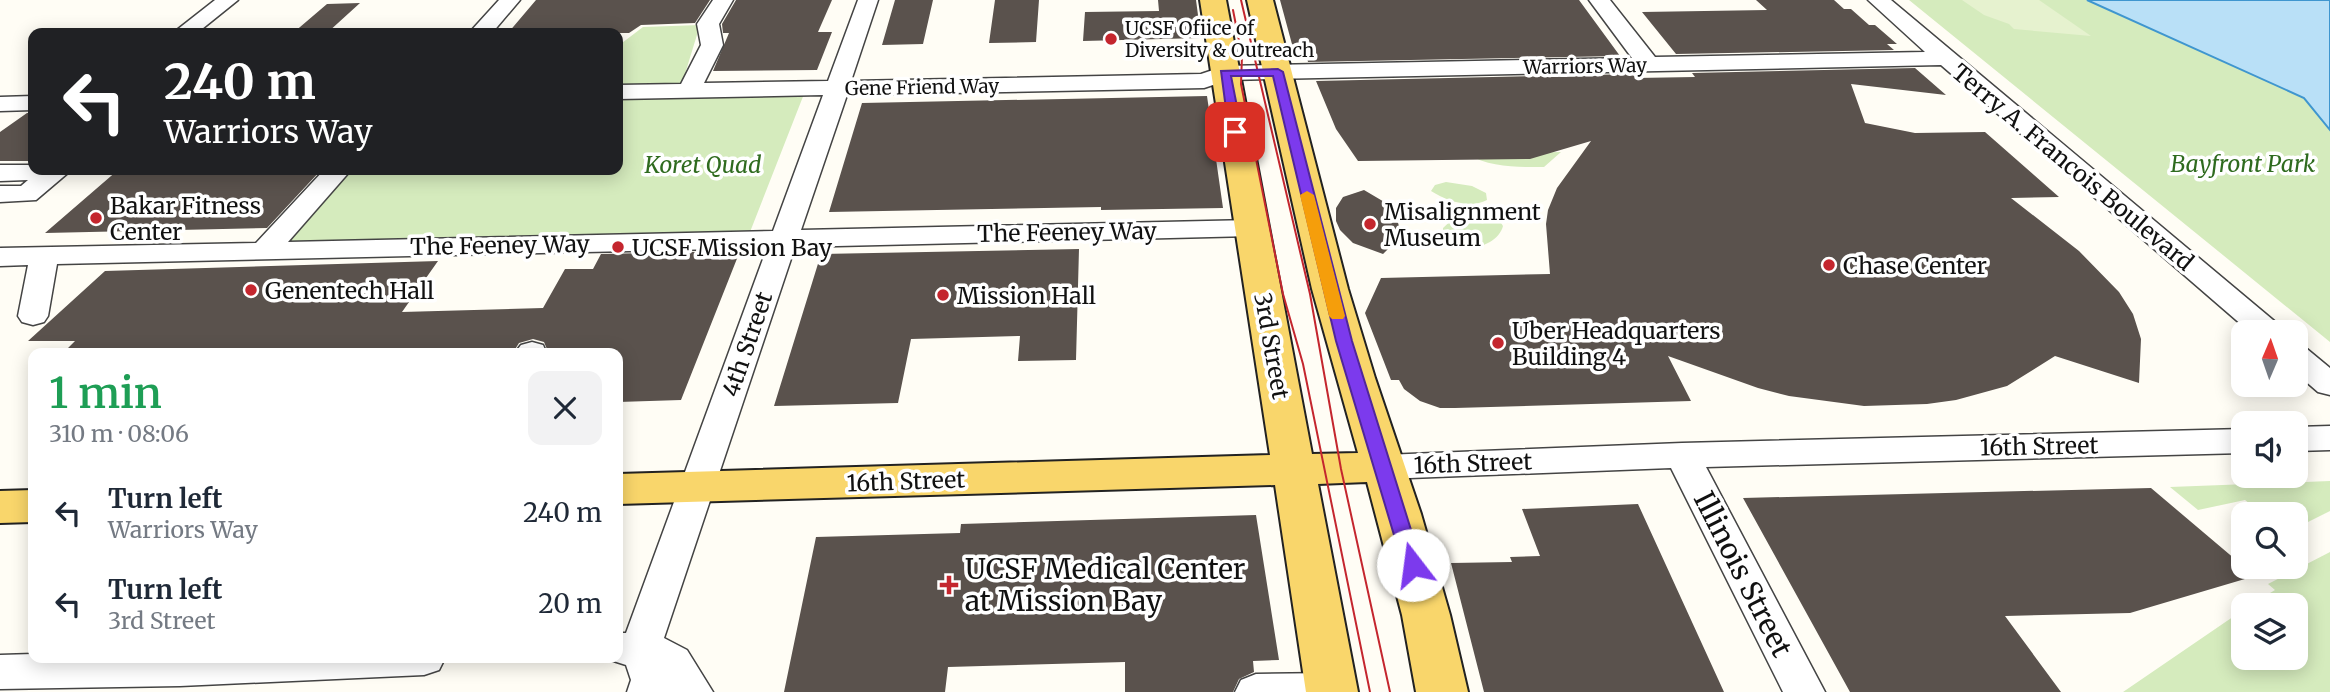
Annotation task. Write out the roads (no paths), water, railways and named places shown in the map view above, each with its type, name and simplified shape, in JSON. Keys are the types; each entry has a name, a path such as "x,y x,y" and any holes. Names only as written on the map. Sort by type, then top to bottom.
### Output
{"main road":[{"name":"3rd Street","path":"1213,0 1332,691"},
{"path":"1261,0 1333,302 1426,615 1442,692"},
{"name":"16th Street","path":"623,489 1384,467"},
{"path":"0,507 28,506"}],"street":[{"path":"191,28 228,0"},
{"path":"485,28 510,0"},
{"path":"689,91 712,45 708,24 723,0"},
{"name":"4th Street","path":"629,649 698,486 867,0"},
{"path":"1599,0 1649,65"},
{"name":"Terry A. Francois Boulevard","path":"1878,0 2254,320"},
{"name":"Warriors Way","path":"1225,73 1945,58"},
{"name":"Gene Friend Way","path":"623,92 1204,82 1225,73"},
{"path":"4,117 28,105"},
{"path":"0,173 28,172"},
{"path":"0,194 27,194 52,175"},
{"path":"264,251 333,175"},
{"name":"The Feeney Way","path":"0,257 1252,228"},
{"path":"33,316 44,256"},
{"path":"2308,366 2330,385"},
{"path":"2308,439 2330,438"},
{"name":"16th Street","path":"1384,467 1682,455 2231,441"},
{"name":"Illinois Street","path":"1682,455 1804,692"},
{"path":"629,649 652,681 648,692"},
{"path":"629,649 664,653 674,660 692,692"},
{"path":"0,673 171,680 366,663"},
{"path":"1256,692 1332,691"}],"water":[{"path":"2087,0 2330,0 2330,130 2304,98"}],"tram line":[{"path":"1241,0 1310,294 1341,469 1390,692"},
{"path":"1233,10 1242,56 1241,84 1283,294 1303,364 1370,692"}],"place":[{"name":"UCSF Ofiice of Diversity & Outreach","path":"1111,39"},
{"name":"Bakar Fitness Center","path":"96,218"},
{"name":"Misalignment Museum","path":"1370,224"},
{"name":"UCSF Mission Bay","path":"618,247"},
{"name":"Chase Center","path":"1829,265"},
{"name":"Genentech Hall","path":"251,290"},
{"name":"Mission Hall","path":"943,295"},
{"name":"Uber Headquarters Building 4","path":"1498,343"},
{"name":"UCSF Medical Center at Mission Bay","path":"949,585"}],"park label":[{"name":"Bayfront Park","path":"2243,163"},
{"name":"Koret Quad","path":"703,164"}]}
